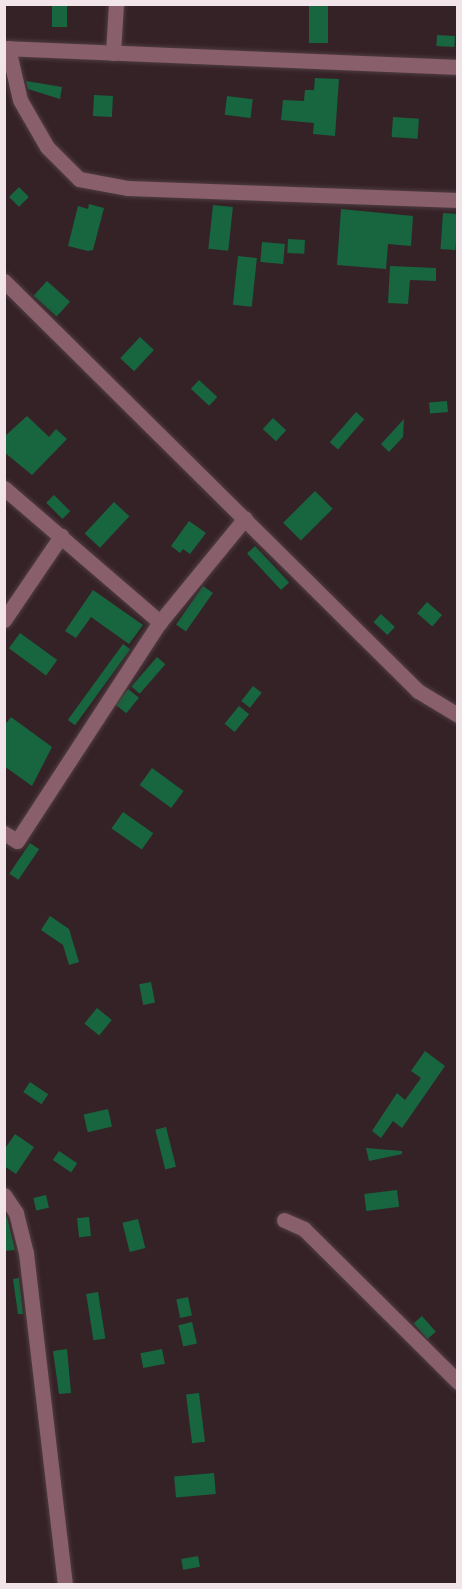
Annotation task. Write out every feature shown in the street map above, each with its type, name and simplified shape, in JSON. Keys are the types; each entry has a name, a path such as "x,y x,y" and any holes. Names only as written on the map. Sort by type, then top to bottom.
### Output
{"street":[{"path":"113,53 116,4"},
{"path":"458,67 6,48 20,100 47,147 79,179 128,188 458,200"},
{"path":"4,281 418,691 458,715"},
{"path":"4,488 160,622"},
{"path":"4,833 17,841 160,622 245,518"},
{"path":"4,620 61,536"},
{"path":"4,1196 16,1213 26,1253 65,1584"},
{"path":"284,1220 304,1229 458,1382"}],"building":[{"path":"52,4 67,4 67,27 52,27"},
{"path":"309,4 328,4 328,43 309,43"},
{"path":"437,35 455,36 454,47 436,46"},
{"path":"315,78 339,79 335,136 313,134 314,123 281,120 283,100 304,101 305,90 314,90"},
{"path":"26,81 62,87 60,99 28,89"},
{"path":"94,95 113,96 112,117 93,116"},
{"path":"227,96 253,99 250,118 225,115"},
{"path":"393,117 419,119 418,139 392,137"},
{"path":"19,187 29,197 19,207 9,197"},
{"path":"89,204 104,208 93,250 88,251 68,246 78,206 88,209"},
{"path":"213,205 233,207 228,251 208,249"},
{"path":"341,209 413,216 411,246 388,244 386,269 337,265"},
{"path":"443,213 458,214 455,250 440,249"},
{"path":"288,239 305,240 304,254 287,253"},
{"path":"262,242 285,244 283,264 260,262"},
{"path":"238,256 257,258 252,307 233,305"},
{"path":"390,266 436,268 436,281 410,280 408,304 388,303"},
{"path":"47,281 70,302 57,317 34,296"},
{"path":"140,337 154,350 134,371 120,358"},
{"path":"199,380 217,397 209,406 191,389"},
{"path":"447,401 448,412 430,414 429,403"},
{"path":"356,412 364,419 338,449 330,442"},
{"path":"27,416 49,437 56,429 67,439 32,475 4,452 4,437"},
{"path":"273,418 286,430 276,441 263,429"},
{"path":"404,419 403,437 389,452 381,444"},
{"path":"315,491 333,509 301,540 283,523"},
{"path":"54,495 70,511 62,519 46,503"},
{"path":"114,502 129,516 100,548 85,533"},
{"path":"189,521 206,533 190,554 183,549 180,553 171,546"},
{"path":"255,546 289,583 281,590 247,554"},
{"path":"203,586 213,593 186,631 176,625"},
{"path":"93,590 143,625 129,644 91,617 76,638 65,631"},
{"path":"427,602 442,615 432,626 417,613"},
{"path":"381,614 395,627 387,635 373,622"},
{"path":"20,633 57,660 46,675 9,648"},
{"path":"123,644 130,649 75,725 68,720"},
{"path":"157,657 165,664 140,694 131,686"},
{"path":"253,686 262,693 250,708 241,701"},
{"path":"128,689 139,698 126,713 115,705"},
{"path":"239,706 249,714 235,732 225,724"},
{"path":"11,717 52,747 32,786 4,766 4,726"},
{"path":"152,768 184,791 171,808 140,785"},
{"path":"123,812 153,833 142,850 112,828"},
{"path":"30,843 39,849 18,880 9,874"},
{"path":"50,916 69,929 79,962 69,965 63,945 41,930"},
{"path":"151,982 155,1003 143,1005 139,984"},
{"path":"97,1008 112,1020 99,1036 84,1024"},
{"path":"425,1051 445,1066 402,1128 393,1121 381,1138 372,1131 397,1093 405,1100 421,1078 411,1071"},
{"path":"30,1082 48,1094 42,1104 23,1092"},
{"path":"108,1109 112,1127 88,1132 84,1115"},
{"path":"166,1127 176,1167 165,1169 155,1130"},
{"path":"15,1134 34,1147 16,1174 4,1166 4,1150"},
{"path":"366,1148 402,1151 402,1154 369,1161"},
{"path":"59,1151 77,1163 71,1172 53,1160"},
{"path":"397,1190 399,1207 366,1211 364,1194"},
{"path":"46,1195 49,1208 36,1211 33,1198"},
{"path":"4,1217 7,1217 15,1250 4,1251"},
{"path":"89,1217 91,1236 79,1237 77,1218"},
{"path":"138,1219 145,1248 130,1252 122,1223"},
{"path":"19,1278 23,1314 18,1314 13,1279"},
{"path":"98,1292 105,1338 94,1340 86,1294"},
{"path":"188,1297 192,1316 180,1318 176,1299"},
{"path":"422,1316 436,1332 427,1339 414,1323"},
{"path":"192,1322 197,1343 183,1347 178,1325"},
{"path":"67,1349 71,1393 59,1394 53,1351"},
{"path":"162,1349 165,1364 143,1368 140,1353"},
{"path":"199,1393 205,1442 192,1443 186,1395"},
{"path":"214,1473 216,1494 176,1497 174,1476"},
{"path":"198,1556 200,1567 183,1570 181,1559"}]}
